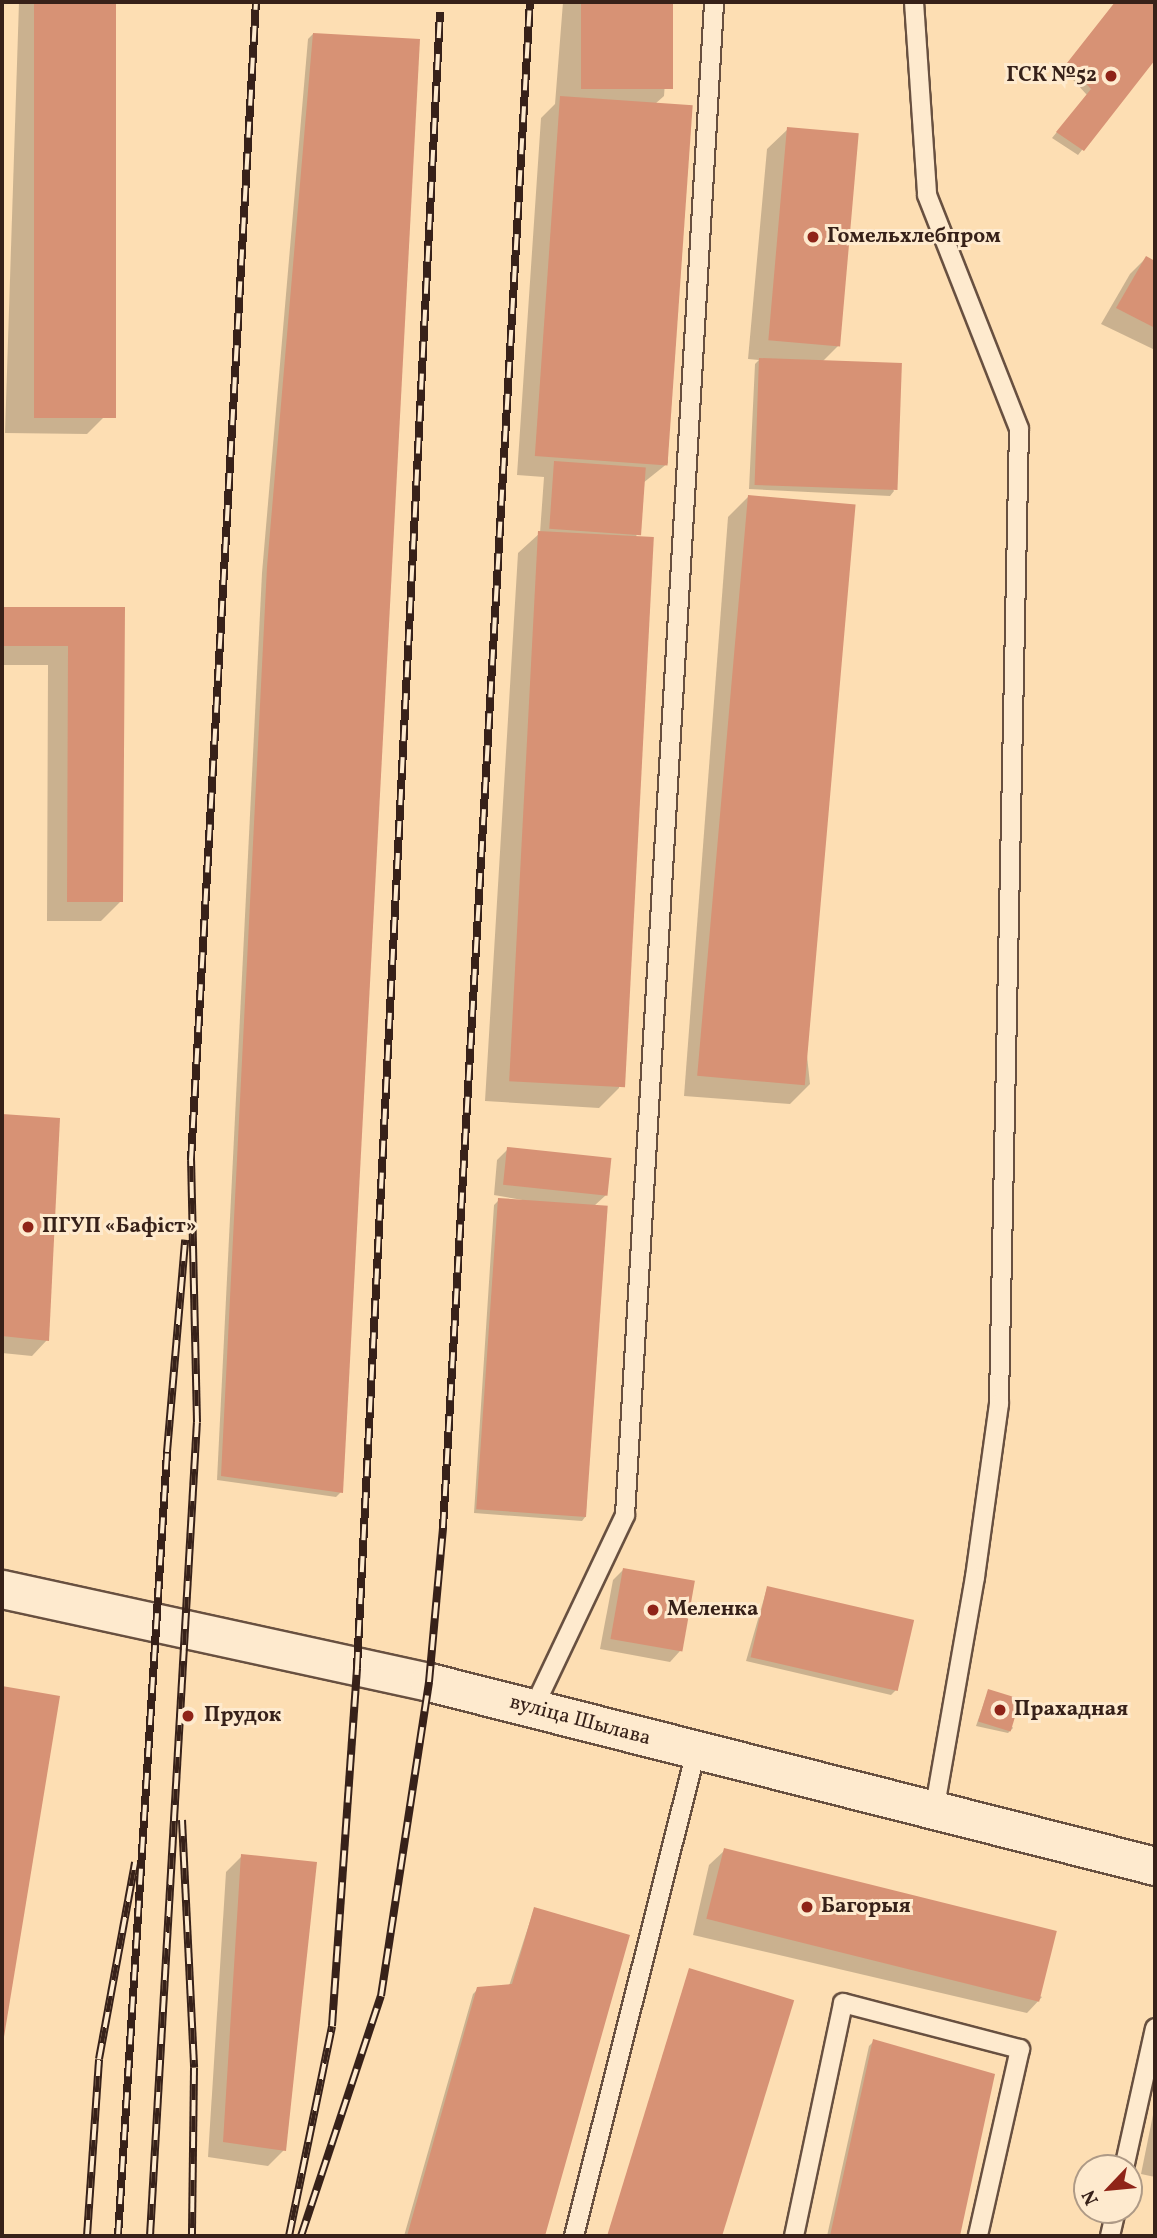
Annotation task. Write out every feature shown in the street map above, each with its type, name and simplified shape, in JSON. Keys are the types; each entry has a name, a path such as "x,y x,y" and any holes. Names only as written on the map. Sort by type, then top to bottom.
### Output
{"street":[{"name":"вуліца Шылава","path":"2,1590 429,1682 934,1813 1155,1866"}],"lane":[{"path":"533,1709 625,1515 714,2"},
{"path":"914,2 927,195 1019,429 999,1404 975,1577 934,1813"},
{"path":"574,2236 696,1751"},
{"path":"794,2236 843,2003 1020,2049 978,2236"},
{"path":"1127,2154 1155,2028"}],"building":[{"path":"34,2 116,2 116,418 34,418"},
{"path":"581,2 673,2 673,89 581,89"},
{"name":"ГСК №52","path":"1115,2 1155,2 1155,60 1084,151 1056,132 1091,89 1067,63"},
{"path":"313,33 420,39 343,1493 221,1476 267,567"},
{"path":"560,96 693,105 667,465 535,456"},
{"name":"Гомельхлебпром","path":"787,127 859,133 840,346 768,340"},
{"path":"1146,256 1155,261 1155,328 1116,308"},
{"path":"759,358 902,363 897,490 755,485"},
{"path":"554,461 646,467 641,535 549,529"},
{"path":"748,495 856,504 805,1085 697,1076"},
{"path":"538,531 654,537 625,1087 509,1081"},
{"path":"2,607 125,607 123,902 67,902 68,646 2,646"},
{"name":"ПГУП «Бафіст»","path":"2,1114 60,1118 49,1341 2,1336"},
{"path":"507,1147 611,1158 607,1196 503,1185"},
{"path":"498,1198 608,1206 586,1517 476,1509"},
{"name":"Меленка","path":"623,1568 695,1581 682,1652 610,1639"},
{"path":"767,1586 914,1620 898,1691 751,1657"},
{"path":"2,1686 60,1696 3,2043 2,2043"},
{"name":"Прахадная","path":"988,1689 1021,1699 1011,1731 978,1722"},
{"path":"724,1848 1057,1931 1039,2002 706,1919"},
{"path":"241,1854 317,1862 286,2151 223,2142"},
{"path":"534,1907 630,1935 545,2236 407,2236 477,1987 512,1984"},
{"path":"689,1968 794,2000 722,2236 608,2234"},
{"path":"873,2039 995,2074 960,2236 830,2236"}],"railway":[{"path":"150,2236 197,1422 191,1160 256,2"},
{"path":"301,2236 381,1996 429,1682 443,1528 530,2"},
{"path":"289,2236 332,2026 357,1668 440,12"},
{"path":"118,2236 167,1452 185,1240"},
{"path":"182,1820 194,2068 192,2236"},
{"path":"87,2236 99,2059 135,1862"}],"place":[{"name":"ГСК №52","path":"1111,76"},
{"name":"Гомельхлебпром","path":"813,237"},
{"name":"ПГУП «Бафіст»","path":"28,1227"},
{"name":"Меленка","path":"653,1610"},
{"name":"Прахадная","path":"1000,1710"},
{"name":"Прудок","path":"188,1716"},
{"name":"Багорыя","path":"807,1907"}]}
